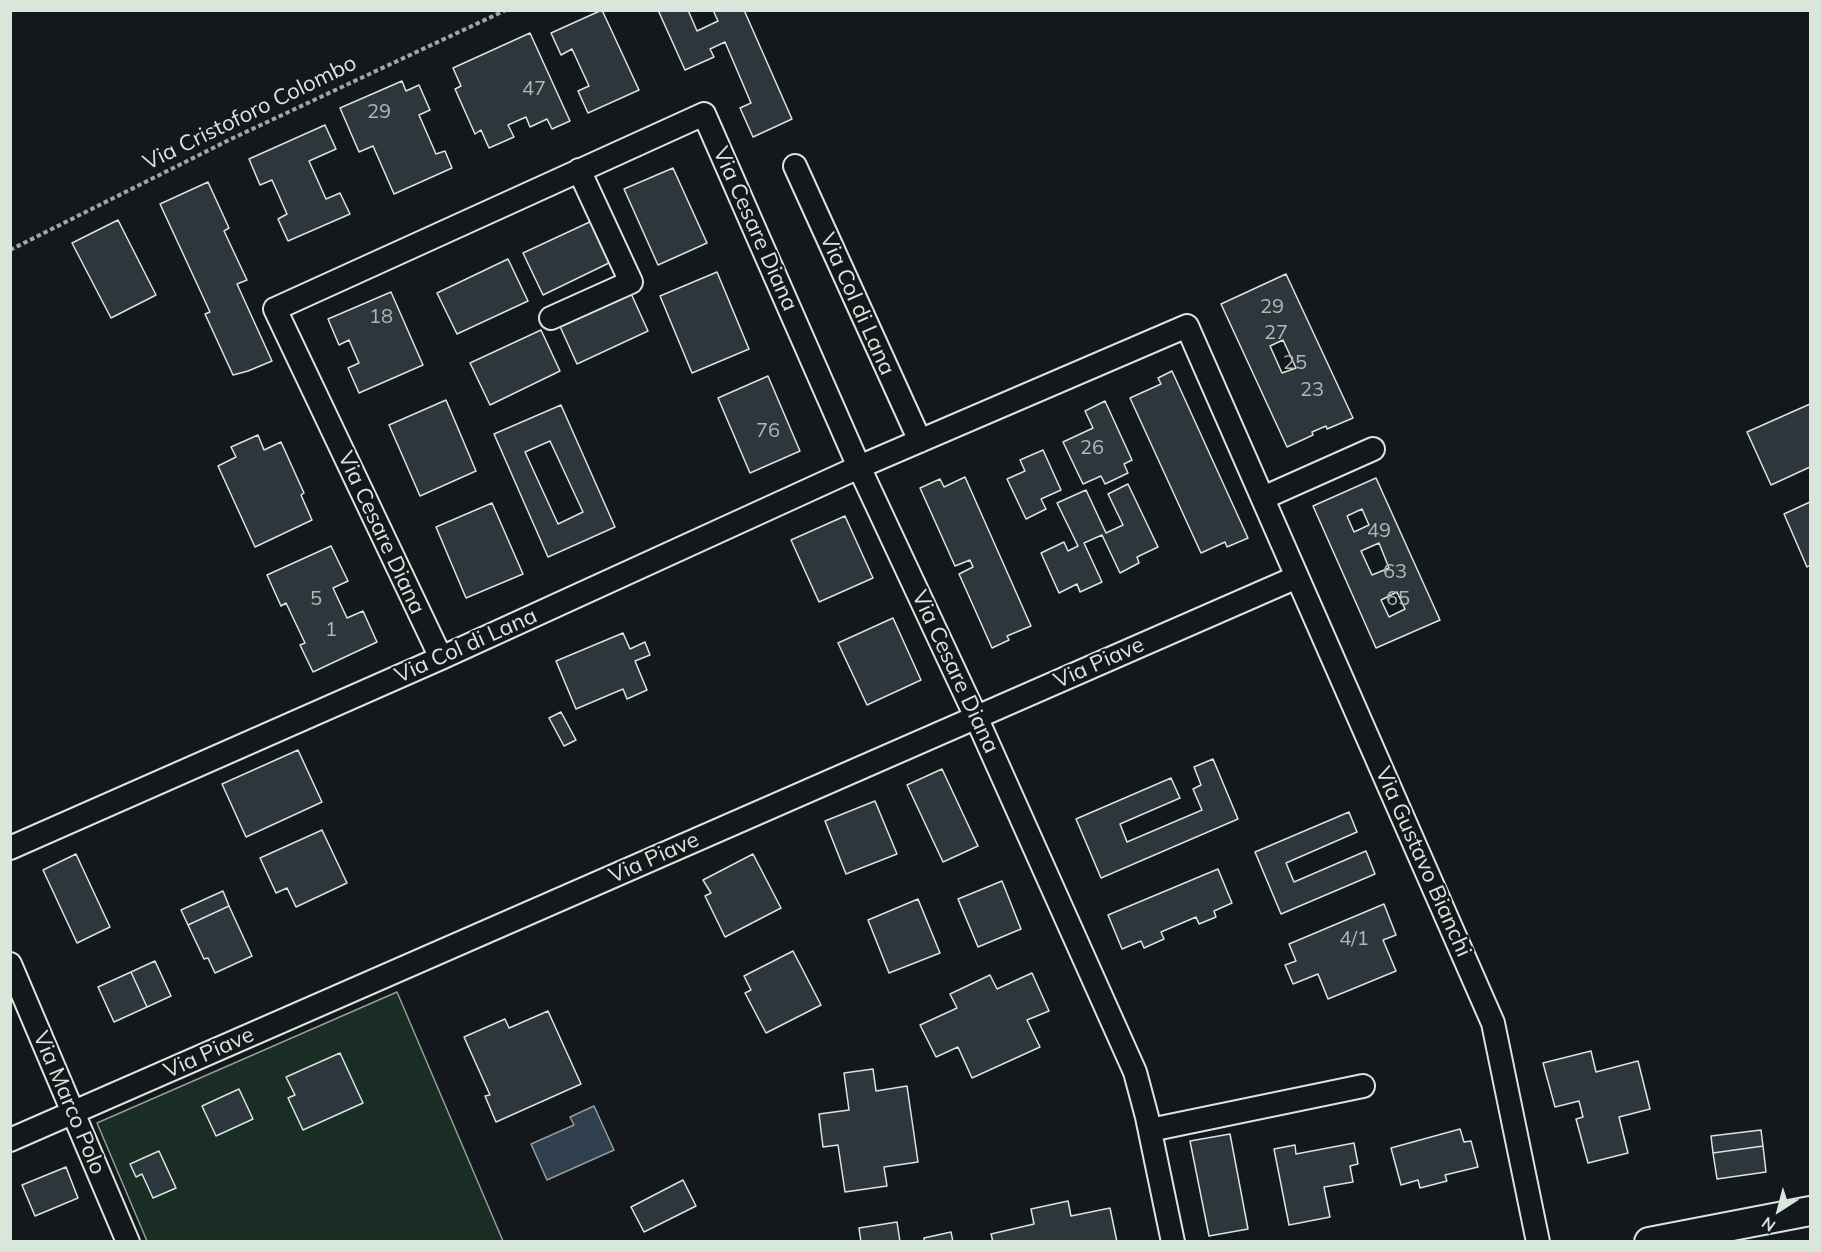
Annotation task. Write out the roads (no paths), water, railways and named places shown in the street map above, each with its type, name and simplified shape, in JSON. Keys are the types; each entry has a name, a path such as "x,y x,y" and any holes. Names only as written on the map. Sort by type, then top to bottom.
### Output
{"street":[{"name":"Via Cesare Diana","path":"441,658 275,309 704,114 860,467 976,717 1135,1072 1150,1130"},
{"name":"Via Col di Lana","path":"795,166 920,441"},
{"path":"551,318 631,282 579,170"},
{"name":"Via Col di Lana","path":"10,848 441,658 860,467 1187,326"},
{"name":"Via Gustavo Bianchi","path":"1187,326 1493,1023 1538,1242"},
{"path":"1263,498 1373,449"},
{"name":"Via Piave","path":"10,1140 1297,577"},
{"name":"Via Marco Polo","path":"10,964 128,1242"},
{"path":"1173,1242 1150,1130 1363,1086"},
{"path":"1649,1242 1810,1211"}],"water":[{"path":"594,1106 614,1150 547,1180 531,1144 574,1125 570,1117"}]}
